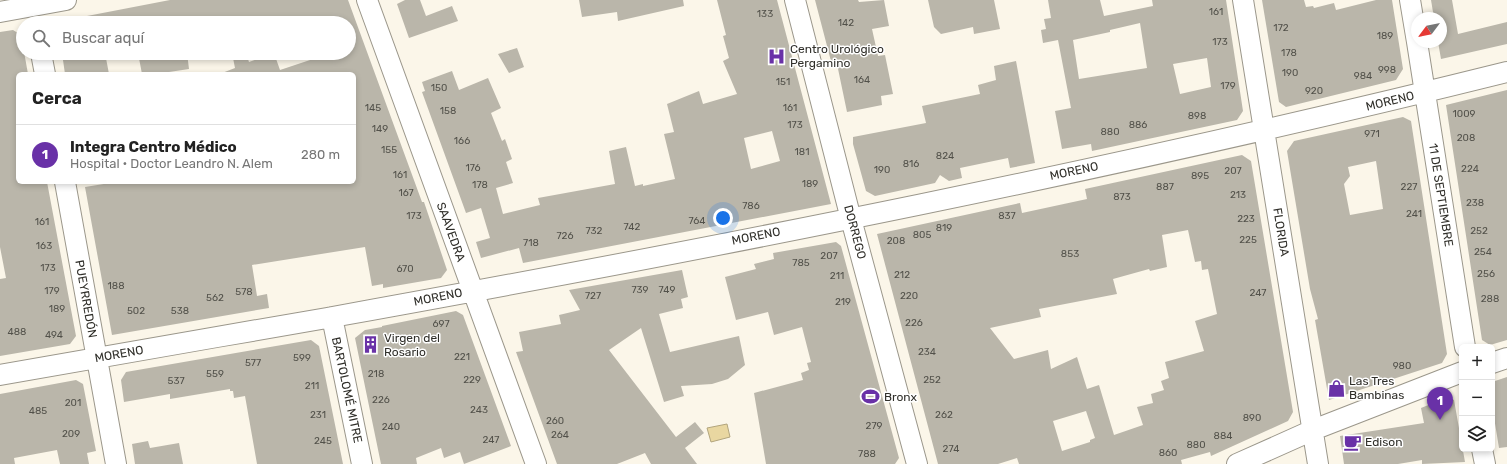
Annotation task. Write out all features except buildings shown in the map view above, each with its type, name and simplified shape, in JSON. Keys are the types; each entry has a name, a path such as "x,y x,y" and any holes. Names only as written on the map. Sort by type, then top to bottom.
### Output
{"street":[{"path":"0,12 33,10 66,0"},
{"name":"SAAVEDRA","path":"367,0 536,464"},
{"name":"DORREGO","path":"795,0 851,218 917,464"},
{"name":"FLORIDA","path":"1243,0 1318,464"},
{"name":"11 DE SEPTIEMBRE","path":"1410,0 1412,12"},
{"name":"11 DE SEPTIEMBRE","path":"1418,48 1465,344"},
{"path":"42,60 45,72"},
{"name":"MORENO","path":"0,375 332,317 851,218 1264,131 1507,72"},
{"name":"PUEYRREDÓN","path":"65,184 116,464"},
{"name":"BARTOLOMÉ MITRE","path":"332,317 362,464"},
{"path":"1495,362 1507,358"},
{"path":"1237,464 1313,430 1459,373"},
{"path":"1483,452 1485,464"}],"shaded area":[{"path":"727,424 730,437 711,442 707,428"}],"place":[{"name":"Centro Urológico Pergamino","path":"777,56"},
{"name":"Virgen del Rosario","path":"371,345"},
{"name":"Las Tres Bambinas","path":"1336,388"},
{"name":"Bronx","path":"871,397"},
{"name":"Integra Centro Médico","path":"1440,420"},
{"name":"Edison","path":"1352,442"}]}
